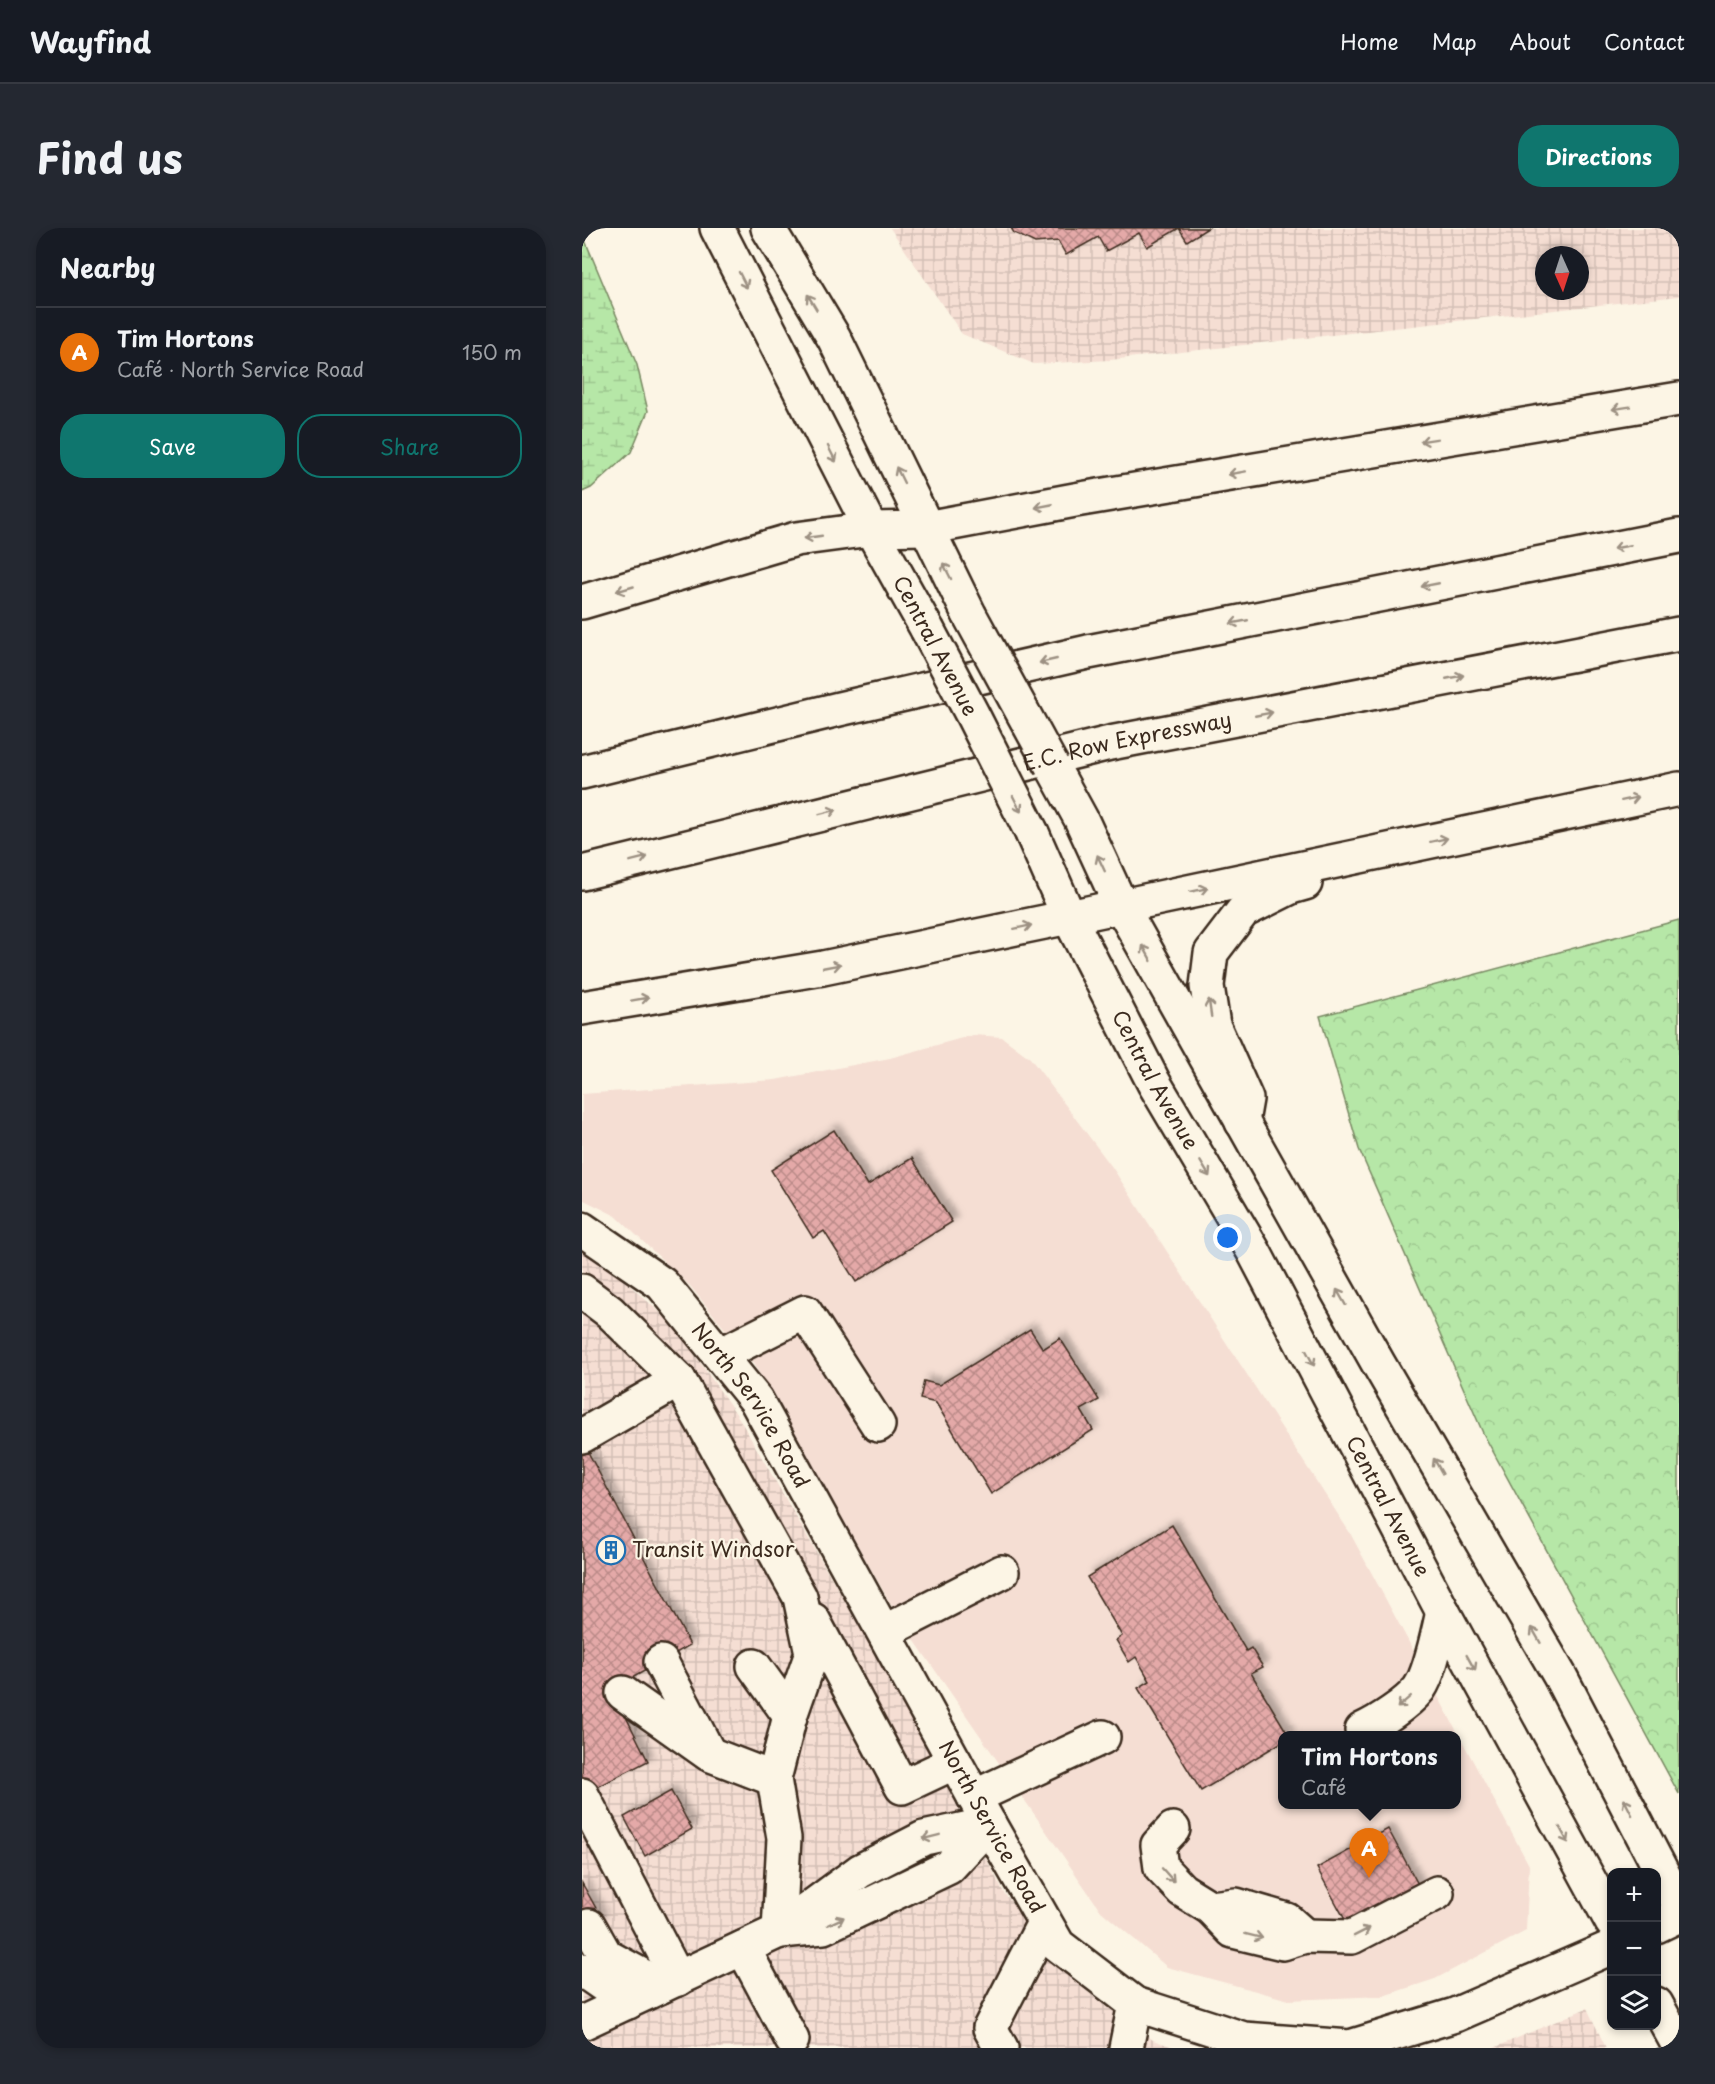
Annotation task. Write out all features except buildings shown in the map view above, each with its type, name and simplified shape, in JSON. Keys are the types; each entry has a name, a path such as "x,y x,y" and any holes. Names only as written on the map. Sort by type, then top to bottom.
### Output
{"main road":[{"name":"Central Avenue","path":"717,228 871,529 972,714 1032,833 1069,917 1154,1083 1254,1252 1443,1612 1607,1915"},
{"path":"768,228 834,338 969,614 1081,819 1121,906 1378,1363 1560,1676 1679,1905"},
{"path":"582,602 795,539 871,529 926,528 1075,500 1679,399"},
{"path":"582,772 1088,652 1679,536"},
{"name":"E.C. Row Expressway","path":"582,873 1110,743 1679,634"},
{"path":"582,1008 823,968 1679,789"},
{"path":"1242,1122 1246,1099 1213,1025 1207,986 1211,953 1243,911 1291,886 1350,870 1382,852"},
{"name":"North Service Road","path":"582,1229 662,1284 756,1400 1044,1923 1058,1945 1135,2004 1213,2040 1244,2038 1350,2048 1455,2015 1607,1949"},
{"path":"582,1291 610,1312 680,1380 902,1787 955,1762"},
{"path":"720,1355 804,1312 878,1425"},
{"path":"582,1436 680,1380"},
{"path":"884,1632 1002,1572"},
{"path":"779,1931 784,1838 774,1779 790,1716 812,1653 800,1597"},
{"path":"1362,1730 1383,1721 1419,1688 1432,1657 1443,1612"},
{"path":"661,1662 709,1754"},
{"path":"754,1666 790,1716"},
{"path":"623,1693 709,1754 774,1779"},
{"path":"582,2023 779,1931 824,1926 949,1867 981,1811 1102,1737"},
{"path":"582,1795 670,1982"},
{"path":"1173,1829 1158,1845 1161,1868 1182,1890 1211,1908 1233,1931 1283,1943 1305,1936 1352,1937 1437,1893"},
{"path":"1661,1924 1679,1915"},
{"path":"1001,2048 990,2028 1044,1923"},
{"path":"589,1926 606,1956 670,1982"},
{"path":"742,1948 792,2040"},
{"path":"582,1970 628,2002"},
{"path":"1126,2048 1135,2004"},
{"path":"1661,2013 1679,2046"}],"shaded area":[{"path":"890,228 1679,228 1679,296 1110,360 1034,364 962,334"},
{"path":"973,1035 1002,1037 1030,1058 1112,1167 1350,1533 1457,1731 1278,1731 1278,1809 1461,1809 1461,1739 1529,1865 1526,1931 1435,1979 1383,1996 1289,2000 1167,1967 1101,1911 897,1615 755,1366 690,1286 616,1216 582,1199 582,1094 775,1080 890,1058"},
{"path":"582,1246 590,1250 674,1325 739,1418 921,1733 1004,1893 1084,1989 1153,2040 1176,2048 582,2048"},
{"path":"1587,2008 1606,2048 1494,2048"}],"green space":[{"path":"582,233 637,365 648,411 631,452 591,488 582,492"},
{"path":"1679,920 1679,1794 1483,1433 1359,1149 1320,1016"}],"place":[{"name":"Transit Windsor","path":"611,1550"},
{"name":"Tim Hortons","path":"1369,1878"}]}
